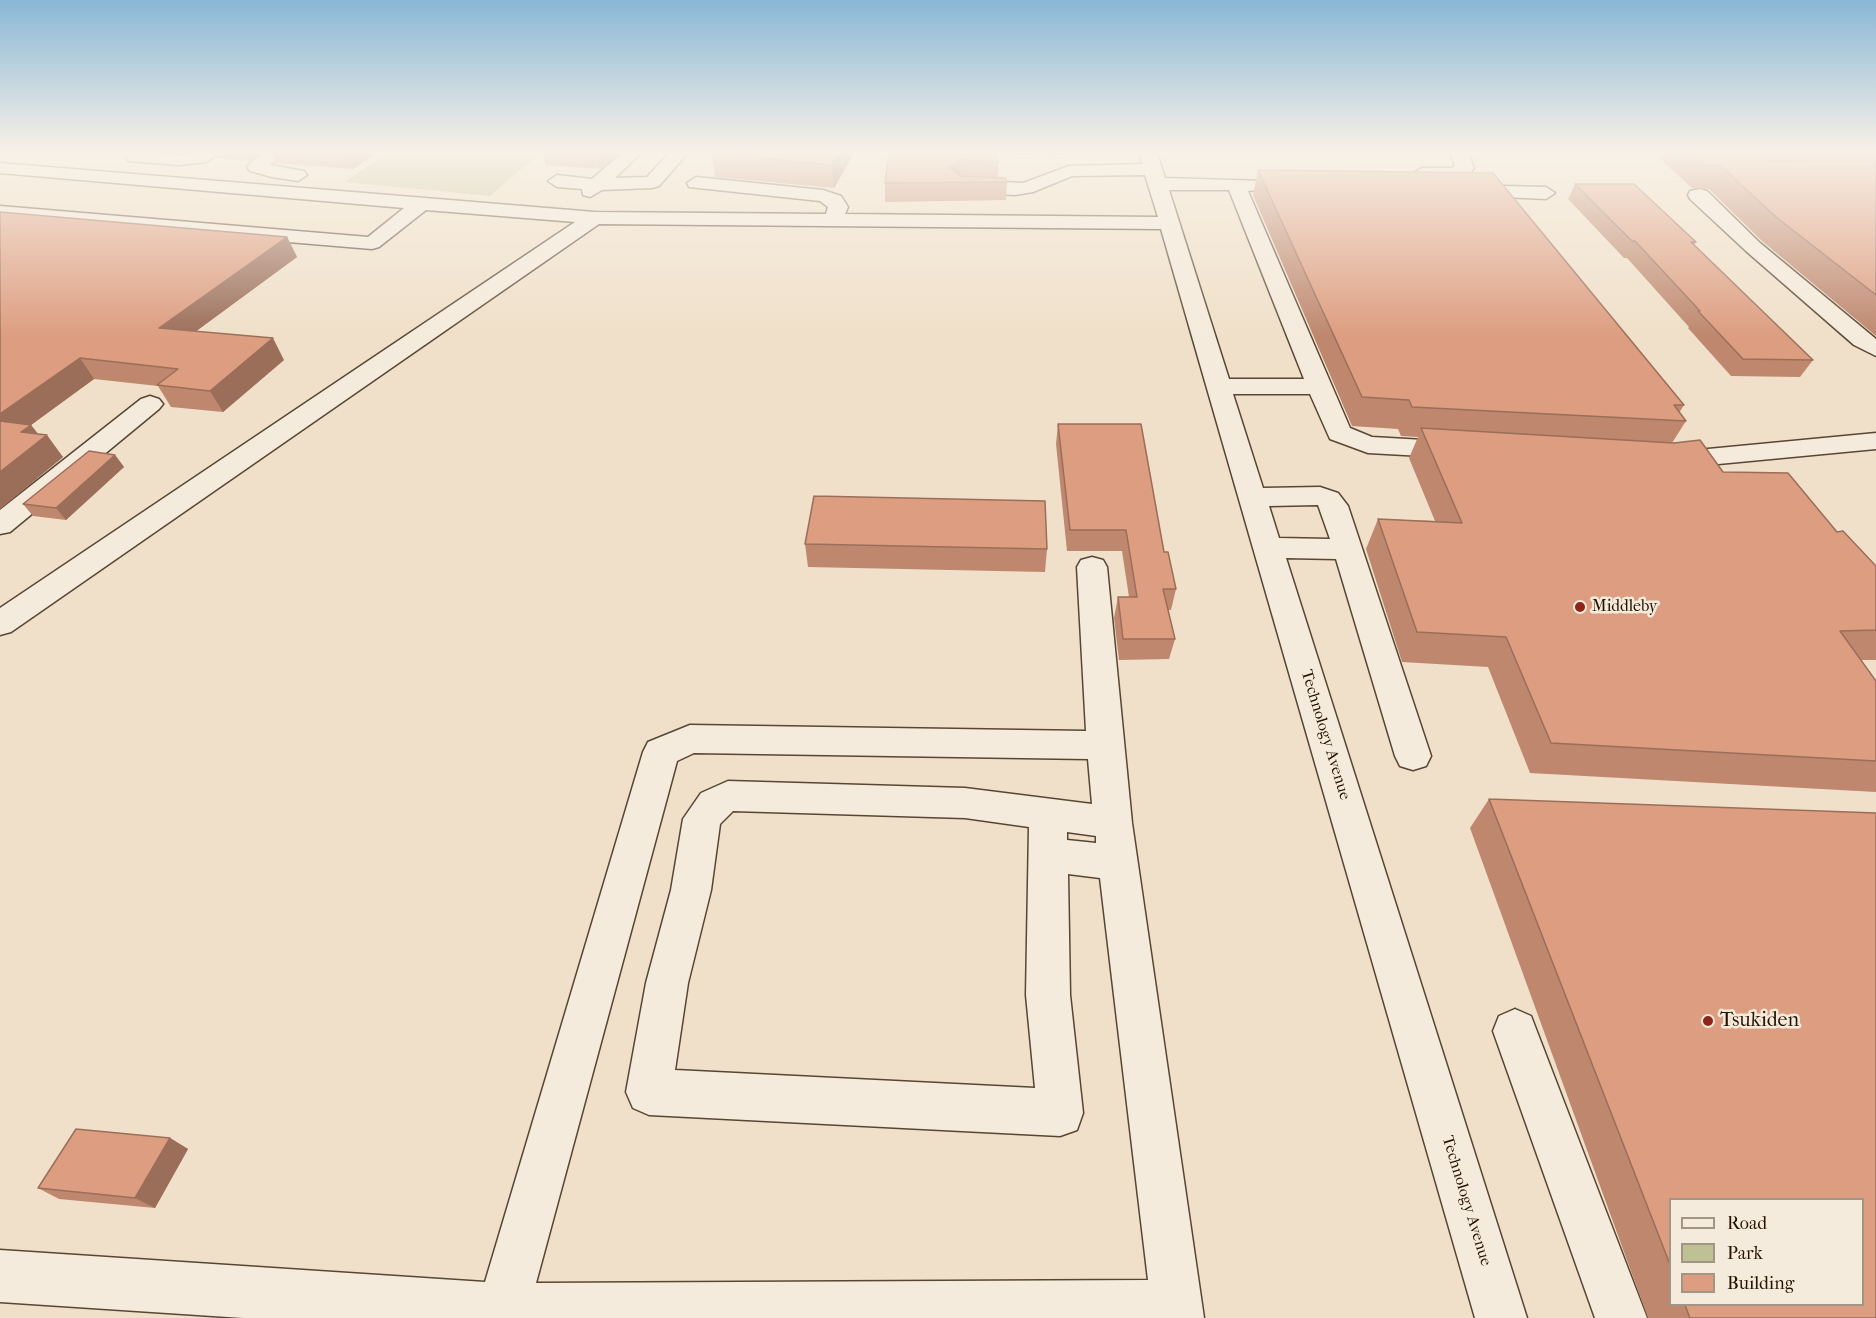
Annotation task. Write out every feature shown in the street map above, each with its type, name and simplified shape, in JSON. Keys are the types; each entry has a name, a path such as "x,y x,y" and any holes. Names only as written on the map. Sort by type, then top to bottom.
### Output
{"street":[{"path":"19,215 372,243 408,215"},
{"path":"544,215 595,219 669,221 1170,224"},
{"path":"669,221 674,215"},
{"path":"833,222 835,215"},
{"name":"Technology Avenue","path":"1168,215 1501,1318"},
{"path":"1248,215 1340,433 1368,445 1483,452"},
{"path":"1718,215 1862,340 1876,349"},
{"path":"0,624 595,219"},
{"path":"1219,386 1320,387"},
{"path":"0,525 150,404"},
{"path":"1645,461 1876,441"},
{"path":"1253,497 1320,496 1328,498 1334,506 1413,756"},
{"path":"1268,548 1346,549"},
{"path":"0,1276 503,1309 1177,1312 1113,823 1092,567"},
{"path":"503,1309 661,752 690,739 1105,745"},
{"path":"1047,834 1048,995 1060,1113 649,1092 667,983 691,890 702,819 714,804 728,796 965,803 1047,834 1118,863"},
{"path":"1047,834 1113,823"},
{"path":"1515,1031 1622,1318"}],"building":[{"path":"0,215 29,215 287,237 159,328 273,338 210,391 157,385 178,369 80,358 0,414"},
{"path":"1278,215 1527,215 1684,405 1674,405 1686,421 1412,407 1409,400 1362,397"},
{"path":"1606,215 1667,215 1696,242 1691,242 1813,360 1743,359 1635,241 1632,241"},
{"path":"1773,215 1876,215 1876,295"},
{"path":"0,421 31,425 21,432 47,435 0,472"},
{"path":"1058,424 1141,424 1164,552 1168,552 1176,589 1163,589 1175,639 1123,639 1118,597 1137,597 1126,530 1070,530"},
{"name":"Middleby","path":"1421,428 1674,443 1700,440 1723,472 1788,473 1837,532 1843,531 1876,566 1876,630 1840,631 1876,681 1876,761 1551,743 1506,637 1417,632 1378,519 1462,523"},
{"path":"89,451 115,455 56,508 23,504"},
{"path":"814,496 1045,501 1047,549 805,544"},
{"name":"Tsukiden","path":"1489,799 1876,813 1876,1318 1690,1318 1685,1306 1864,1306 1864,1198 1669,1198 1669,1262"},
{"path":"76,1129 170,1138 135,1198 38,1188"}],"place":[{"name":"Middleby","path":"1580,607"},
{"name":"Tsukiden","path":"1708,1021"}]}
